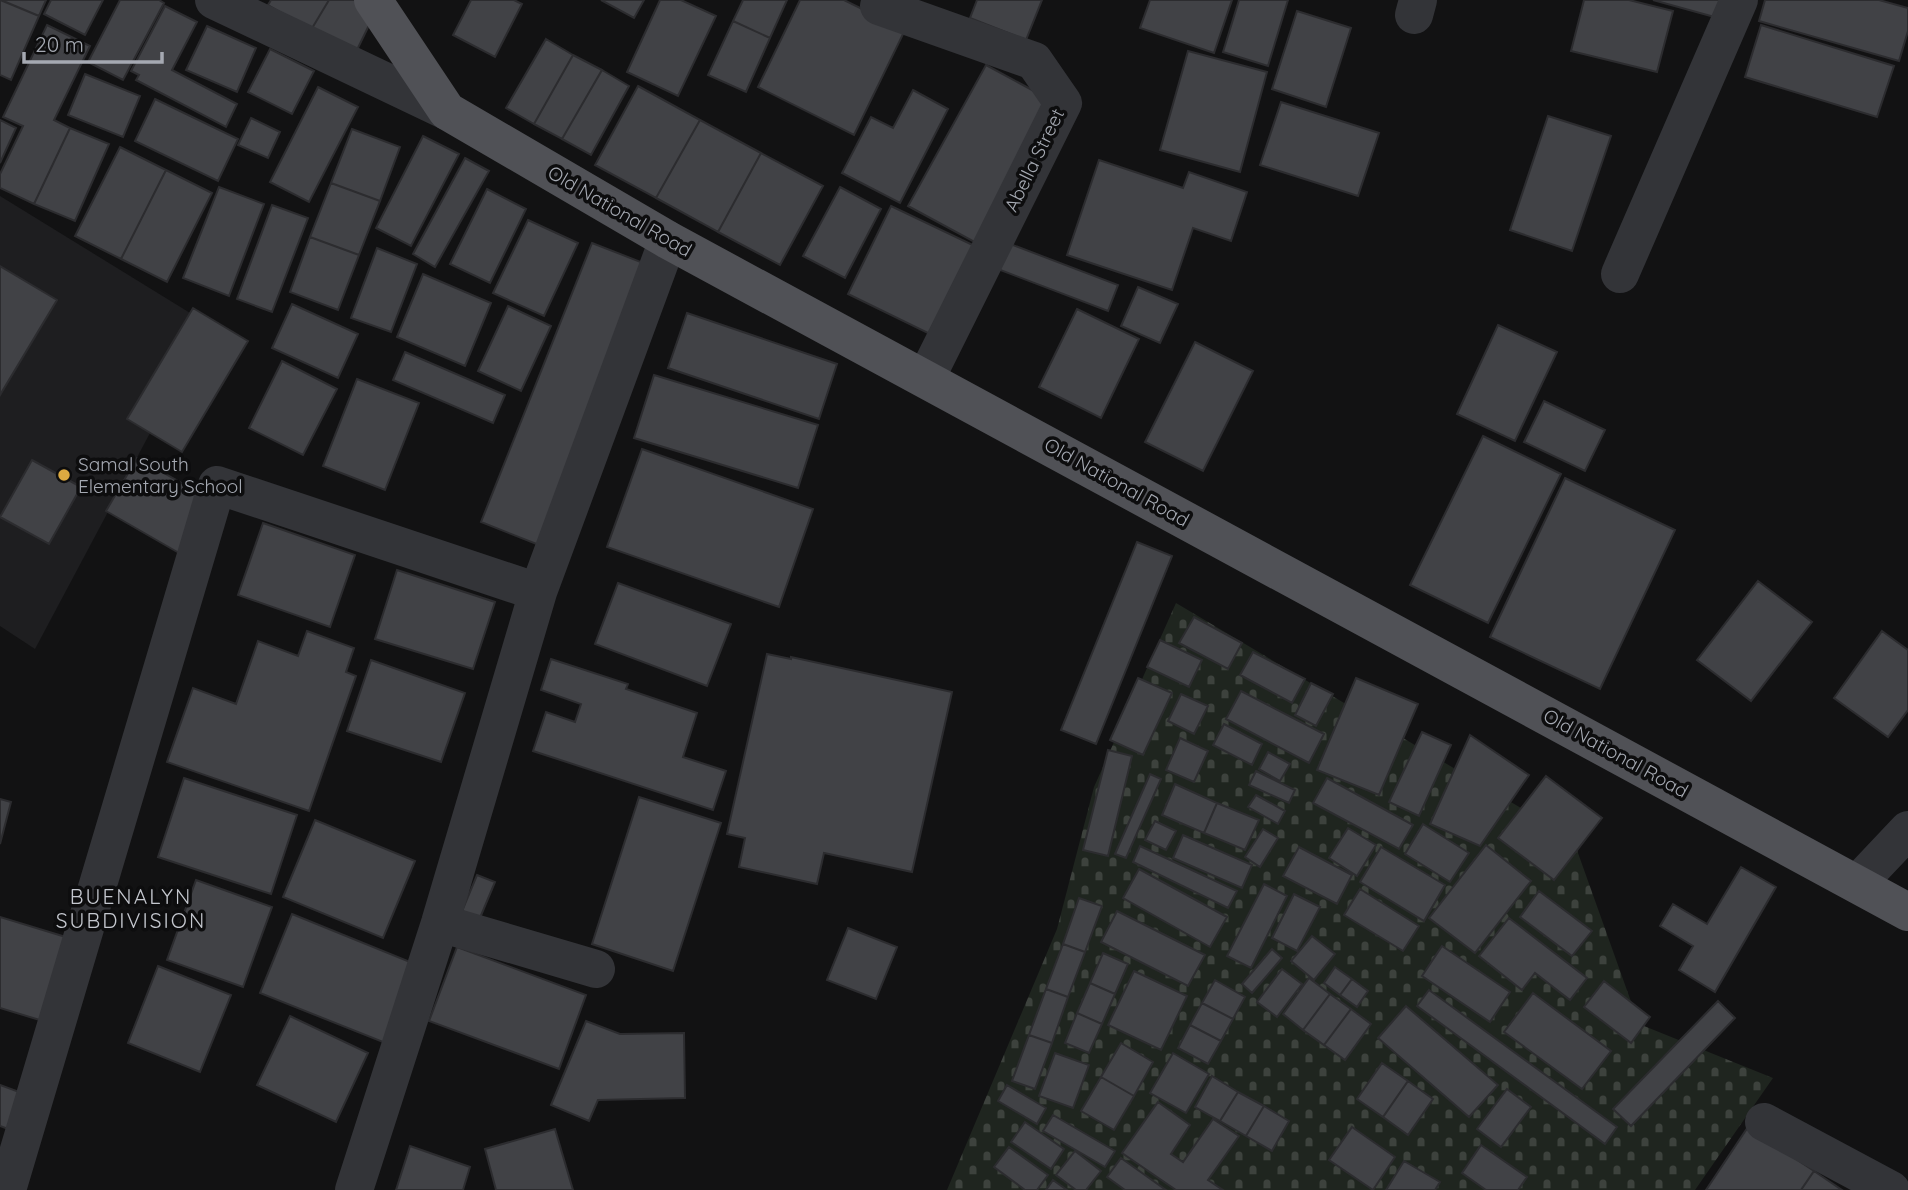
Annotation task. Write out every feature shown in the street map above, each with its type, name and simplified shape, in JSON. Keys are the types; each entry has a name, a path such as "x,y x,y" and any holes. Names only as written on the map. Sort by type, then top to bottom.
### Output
{"main road":[{"name":"Old National Road","path":"373,0 447,111 668,240 1908,912"}],"street":[{"path":"214,0 447,111"},
{"path":"1620,274 1739,0"},
{"name":"Abella Street","path":"875,2 1034,61 1063,103 926,378"},
{"path":"354,1190 440,923 538,592 668,240"},
{"path":"7,1190 217,485 538,592"},
{"path":"1857,884 1908,830"},
{"path":"440,923 596,969"},
{"path":"1764,1122 1891,1190"}],"shaded area":[{"name":"Samal South Elementary School","path":"0,196 208,324 35,649 0,626"}],"green space":[{"path":"1176,603 1573,839 1639,1024 1773,1078 1695,1190 947,1190 1057,929 1094,787"}],"building":[{"path":"0,0 39,16 11,80 0,75"},
{"path":"1,0 46,0 39,16"},
{"path":"51,0 103,0 85,35 44,14"},
{"path":"120,0 159,0 164,3 123,80 88,62"},
{"path":"271,0 329,0 311,30 268,5"},
{"path":"329,0 362,0 373,17 355,54 311,30"},
{"path":"471,0 514,0 522,4 495,57 453,35"},
{"path":"601,0 644,0 634,18"},
{"path":"660,0 681,0 716,16 678,96 627,72"},
{"path":"743,0 787,0 770,38 733,21"},
{"path":"800,0 844,0 905,30 854,135 758,87"},
{"path":"977,0 1042,0 1026,40 970,18"},
{"path":"1150,0 1232,0 1214,53 1140,28"},
{"path":"1239,0 1288,0 1268,66 1223,52"},
{"path":"1584,0 1629,0 1673,11 1657,72 1571,51"},
{"path":"1653,0 1723,0 1718,18"},
{"path":"1765,0 1879,0 1908,8 1908,31 1899,61 1759,21"},
{"path":"165,6 197,22 172,70 237,104 226,127 136,80 139,75 131,71"},
{"path":"1297,11 1351,28 1326,107 1272,89"},
{"path":"733,21 770,38 746,92 708,75"},
{"path":"47,25 90,46 54,120 70,128 34,204 0,188 0,174 23,126 3,117"},
{"path":"1761,25 1894,66 1877,117 1745,77"},
{"path":"207,26 256,48 237,92 186,70"},
{"path":"546,39 573,55 534,124 506,108"},
{"path":"270,49 314,71 292,114 248,92"},
{"path":"1188,51 1267,72 1240,172 1160,150"},
{"path":"573,55 602,70 562,139 534,124"},
{"path":"986,65 1058,104 980,245 908,206"},
{"path":"602,70 629,86 591,155 562,139"},
{"path":"85,74 140,96 123,137 68,115"},
{"path":"638,86 700,120 656,198 595,165"},
{"path":"318,87 358,107 309,202 270,182"},
{"path":"913,90 948,109 900,203 842,173 871,117 893,128"},
{"path":"155,99 238,139 218,181 135,141"},
{"path":"1281,102 1379,133 1358,196 1260,165"},
{"path":"1548,116 1611,136 1572,251 1510,230"},
{"path":"251,118 280,132 268,158 238,145"},
{"path":"0,120 16,128 0,163"},
{"path":"700,120 761,153 718,232 656,198"},
{"path":"70,128 109,144 75,221 34,204"},
{"path":"352,129 400,147 380,201 331,183"},
{"path":"423,136 459,154 411,246 376,228"},
{"path":"120,147 166,170 121,259 75,236"},
{"path":"761,153 823,186 780,265 718,232"},
{"path":"465,158 489,171 435,267 413,254"},
{"path":"1099,160 1183,188 1189,172 1247,192 1231,241 1193,228 1172,290 1067,255"},
{"path":"166,170 212,193 167,282 121,259"},
{"path":"331,183 380,201 359,255 310,237"},
{"path":"219,187 264,204 229,296 183,278"},
{"path":"840,187 881,209 845,278 803,256"},
{"path":"487,189 526,209 490,283 450,264"},
{"path":"272,205 308,218 272,312 237,299"},
{"path":"891,206 979,248 936,337 848,294"},
{"path":"528,220 578,243 544,316 493,293"},
{"path":"310,237 359,255 338,310 290,292"},
{"path":"1005,242 1118,285 1108,311 995,268"},
{"path":"592,243 651,266 539,545 481,522"},
{"path":"377,248 417,264 391,332 351,318"},
{"path":"0,266 57,300 0,395"},
{"path":"423,274 491,303 465,366 397,337"},
{"path":"1138,287 1178,304 1160,343 1121,326"},
{"path":"292,304 358,334 338,378 272,348"},
{"path":"508,306 551,326 521,391 478,371"},
{"path":"193,308 248,341 182,452 127,419"},
{"path":"1077,309 1139,339 1101,418 1039,387"},
{"path":"687,313 837,364 819,419 668,368"},
{"path":"1498,325 1557,352 1515,441 1457,414"},
{"path":"1195,342 1253,371 1203,471 1145,442"},
{"path":"405,352 505,395 493,423 393,380"},
{"path":"282,361 337,389 303,455 249,428"},
{"path":"654,375 818,425 798,488 634,438"},
{"path":"357,379 419,403 385,490 323,466"},
{"path":"1544,401 1605,430 1585,471 1524,442"},
{"path":"1483,436 1561,474 1488,623 1410,585"},
{"path":"642,449 813,509 779,607 607,547"},
{"path":"137,458 210,499 179,553 106,511"},
{"path":"32,460 81,487 49,544 0,517"},
{"path":"1565,478 1675,530 1600,689 1490,637"},
{"path":"263,523 355,555 330,627 238,595"},
{"path":"1137,542 1172,556 1096,744 1061,730"},
{"path":"397,570 495,602 473,669 375,639"},
{"path":"1758,581 1812,622 1751,701 1697,660"},
{"path":"618,583 731,624 707,686 595,644"},
{"path":"1194,617 1242,643 1228,669 1179,643"},
{"path":"307,631 354,648 346,672 356,676 309,811 167,762 193,688 236,704 258,641 298,656"},
{"path":"1882,631 1908,650 1908,710 1888,737 1834,698"},
{"path":"1160,640 1202,660 1189,687 1147,667"},
{"path":"1253,652 1305,679 1292,703 1240,675"},
{"path":"767,654 952,692 912,872 824,853 817,884 739,867 745,838 727,834"},
{"path":"551,659 628,684 626,689 697,713 683,757 726,771 713,810 533,751 546,712 575,722 581,704 541,690"},
{"path":"371,660 465,693 441,762 347,731"},
{"path":"1138,678 1172,693 1143,755 1110,740"},
{"path":"1356,678 1418,704 1379,795 1317,770"},
{"path":"1311,683 1333,694 1316,726 1295,715"},
{"path":"1241,691 1324,734 1309,763 1226,719"},
{"path":"1181,694 1208,706 1194,734 1168,721"},
{"path":"1224,724 1262,744 1252,765 1213,745"},
{"path":"1422,732 1451,745 1419,816 1389,802"},
{"path":"1470,735 1529,775 1480,846 1430,824"},
{"path":"1180,738 1208,751 1194,782 1166,770"},
{"path":"1108,750 1132,756 1108,856 1083,850"},
{"path":"1268,752 1290,764 1280,781 1259,769"},
{"path":"1256,771 1295,790 1289,803 1249,785"},
{"path":"1150,774 1161,779 1126,858 1115,854"},
{"path":"1546,776 1602,818 1554,880 1498,838"},
{"path":"184,778 297,815 271,894 158,857"},
{"path":"1327,778 1413,825 1399,849 1313,803"},
{"path":"1175,784 1217,803 1204,833 1162,815"},
{"path":"1256,795 1285,811 1278,824 1248,807"},
{"path":"639,797 721,823 673,971 592,944"},
{"path":"0,799 11,802 0,844"},
{"path":"1217,803 1259,820 1245,850 1204,833"},
{"path":"315,820 415,861 383,938 283,897"},
{"path":"1155,821 1176,831 1166,850 1145,840"},
{"path":"1423,824 1469,853 1450,882 1405,854"},
{"path":"1348,828 1376,845 1357,876 1329,858"},
{"path":"1263,829 1278,838 1260,867 1245,857"},
{"path":"1183,835 1252,865 1242,888 1173,858"},
{"path":"1486,845 1531,881 1475,953 1429,918"},
{"path":"1140,846 1237,891 1228,908 1133,862"},
{"path":"1299,847 1352,875 1337,904 1283,876"},
{"path":"1381,847 1445,885 1424,921 1360,882"},
{"path":"1741,867 1776,887 1715,992 1679,970 1693,946 1660,926 1673,904 1707,924"},
{"path":"1139,869 1227,917 1210,947 1123,898"},
{"path":"477,875 495,882 480,918 462,911"},
{"path":"196,880 272,907 243,987 167,960"},
{"path":"1264,884 1287,896 1251,968 1227,956"},
{"path":"1360,889 1419,926 1403,951 1344,915"},
{"path":"1539,891 1592,931 1572,956 1520,917"},
{"path":"1294,894 1320,907 1297,951 1272,938"},
{"path":"1079,898 1102,906 1085,952 1063,944"},
{"path":"1117,911 1205,955 1188,986 1101,942"},
{"path":"292,914 420,966 388,1044 260,993"},
{"path":"0,917 69,938 43,1021 0,1008"},
{"path":"1509,918 1587,978 1570,1000 1535,973 1522,990 1479,956"},
{"path":"848,928 897,947 876,999 827,980"},
{"path":"1312,936 1335,954 1314,980 1291,961"},
{"path":"1063,944 1085,952 1068,997 1046,989"},
{"path":"1442,946 1510,992 1490,1022 1422,976"},
{"path":"457,947 586,995 559,1069 429,1021"},
{"path":"1272,949 1282,958 1252,993 1242,984"},
{"path":"1103,953 1128,964 1115,994 1090,983"},
{"path":"158,966 231,995 200,1072 128,1043"},
{"path":"1335,967 1352,979 1340,995 1324,983"},
{"path":"1282,969 1302,984 1277,1017 1257,1002"},
{"path":"1134,971 1187,996 1161,1050 1108,1025"},
{"path":"1309,978 1330,994 1303,1030 1283,1014"},
{"path":"1352,979 1368,991 1357,1007 1340,995"},
{"path":"1215,980 1245,997 1233,1019 1202,1003"},
{"path":"1604,981 1650,1017 1631,1043 1584,1007"},
{"path":"1090,983 1115,994 1102,1024 1077,1013"},
{"path":"1046,989 1068,997 1052,1043 1029,1035"},
{"path":"1429,990 1617,1127 1605,1144 1417,1006"},
{"path":"1533,993 1611,1051 1582,1089 1504,1032"},
{"path":"1330,994 1351,1009 1324,1045 1303,1030"},
{"path":"1718,1001 1735,1018 1631,1126 1613,1109"},
{"path":"1202,1003 1233,1019 1221,1041 1190,1025"},
{"path":"1406,1006 1498,1085 1469,1117 1378,1038"},
{"path":"1351,1009 1371,1024 1345,1060 1324,1045"},
{"path":"1077,1013 1102,1024 1089,1053 1065,1043"},
{"path":"290,1016 368,1053 336,1122 257,1085"},
{"path":"586,1021 620,1034 684,1033 685,1098 598,1100 589,1121 551,1105"},
{"path":"1190,1025 1221,1041 1208,1064 1178,1048"},
{"path":"1029,1035 1052,1043 1035,1089 1012,1081"},
{"path":"1121,1043 1153,1062 1134,1096 1101,1077"},
{"path":"1055,1053 1089,1065 1073,1108 1039,1096"},
{"path":"1173,1053 1209,1074 1186,1113 1150,1093"},
{"path":"1382,1063 1408,1081 1383,1117 1357,1099"},
{"path":"1212,1076 1238,1092 1220,1121 1195,1107"},
{"path":"1101,1077 1134,1096 1114,1130 1081,1111"},
{"path":"1408,1081 1433,1099 1408,1135 1383,1117"},
{"path":"0,1085 22,1093 8,1129 0,1126"},
{"path":"1007,1085 1046,1108 1037,1124 998,1101"},
{"path":"1507,1089 1531,1107 1501,1147 1477,1129"},
{"path":"1238,1092 1264,1106 1246,1136 1220,1121"},
{"path":"1158,1102 1190,1125 1171,1154 1183,1162 1213,1119 1239,1136 1208,1180 1223,1190 1176,1190 1122,1153"},
{"path":"1264,1106 1289,1121 1272,1151 1246,1136"},
{"path":"1053,1115 1115,1151 1105,1167 1043,1131"},
{"path":"1025,1122 1064,1149 1051,1169 1011,1142"},
{"path":"1352,1127 1395,1157 1373,1190 1329,1160"},
{"path":"1748,1127 1814,1171 1801,1190 1706,1190"},
{"path":"555,1129 573,1190 496,1190 485,1149"},
{"path":"1481,1145 1527,1177 1518,1190 1486,1190 1462,1173"},
{"path":"410,1146 470,1167 463,1190 396,1190"},
{"path":"1009,1147 1048,1175 1037,1190 1025,1190 994,1167"},
{"path":"1075,1151 1101,1171 1086,1190 1076,1190 1056,1175"},
{"path":"1121,1158 1166,1190 1125,1190 1107,1177"},
{"path":"1404,1161 1440,1182 1435,1190 1386,1190"},
{"path":"1814,1171 1842,1190 1801,1190"},
{"path":"1053,1180 1067,1190 1046,1190"}],"place":[{"name":"Samal South Elementary School","path":"64,475"}],"district":[{"name":"BUENALYN SUBDIVISION","path":"131,909"}]}
